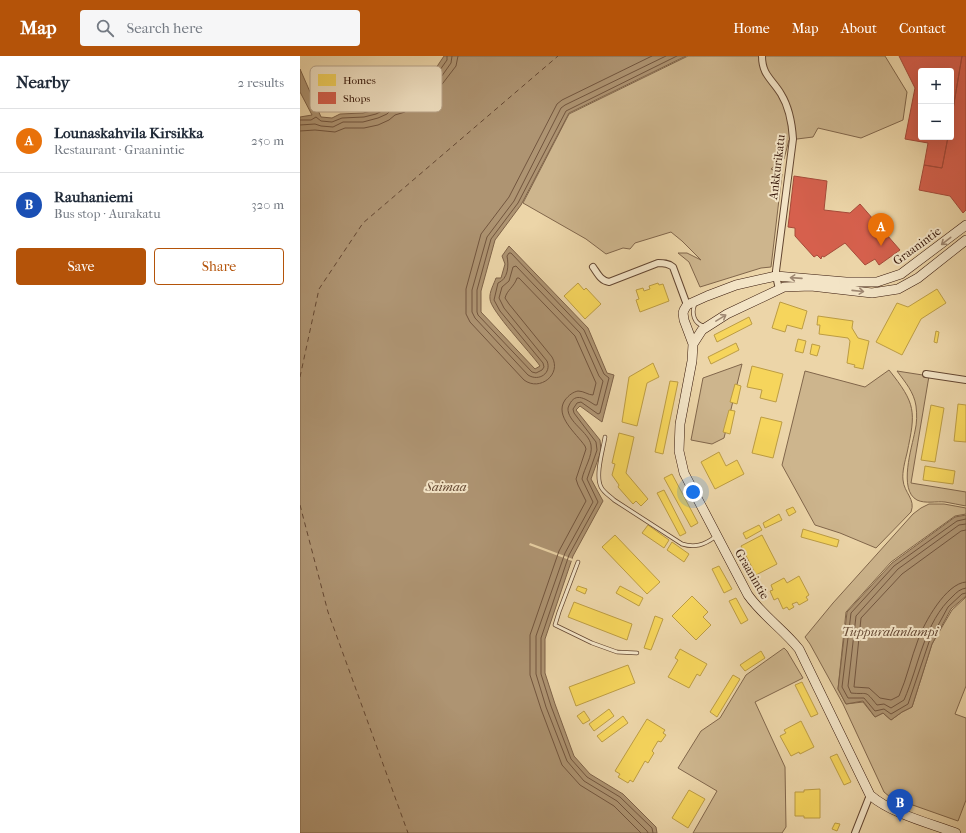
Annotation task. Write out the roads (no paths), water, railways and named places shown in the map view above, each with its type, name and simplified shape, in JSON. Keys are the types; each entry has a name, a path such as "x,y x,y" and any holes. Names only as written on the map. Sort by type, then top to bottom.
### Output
{"street":[{"name":"Ankkurikatu","path":"762,56 762,64 765,73 781,94 786,106 792,122 793,133 776,276 779,289"},
{"name":"Graanintie","path":"870,796 799,649 793,641 758,609 748,595 718,535 684,473 679,451 680,424 692,361 693,344 683,313 687,305 736,285 776,276 846,282 877,282 901,274 966,225"},
{"name":"Graanintie","path":"693,344 707,327 727,314 779,289 795,286 811,286 872,292 898,289 918,278 966,240"},
{"path":"593,267 601,279 605,282 609,282 658,263 670,265 687,305"},
{"path":"926,374 966,380"},
{"path":"855,833 870,796 890,809 956,833"}],"lane":[{"path":"696,301 694,306 694,318 701,326 707,327"},
{"path":"605,437 600,465 599,482 605,492 614,500 682,544 699,546 705,544 718,535"},
{"path":"578,562 555,625 592,643 617,652 637,653"}],"water":[{"name":"Saimaa","path":"444,56 686,56 569,113 521,205 495,240 481,291 481,312 535,369 540,366 503,322 492,305 490,299 491,291 496,278 501,278 505,264 502,256 509,246 588,328 607,373 614,375 602,422 580,406 576,410 600,440 601,451 591,479 603,501 573,556 545,639 545,673 574,756 590,774 623,794 656,827 657,833 300,833 300,117 312,115 310,112 319,112 321,117 332,118 340,114 367,112 442,112 442,66 437,66"},
{"name":"Saimaa","path":"300,69 310,92 310,111 300,92"},
{"name":"Tuppuralanlampi","path":"966,515 966,596 951,609 932,644 912,707 891,720 883,713 875,717 863,701 846,704 838,689 847,612 892,563 955,517"}],"place":[{"name":"Lounaskahvila Kirsikka","path":"881,246"},
{"name":"Rauhaniemi","path":"900,822"}]}
